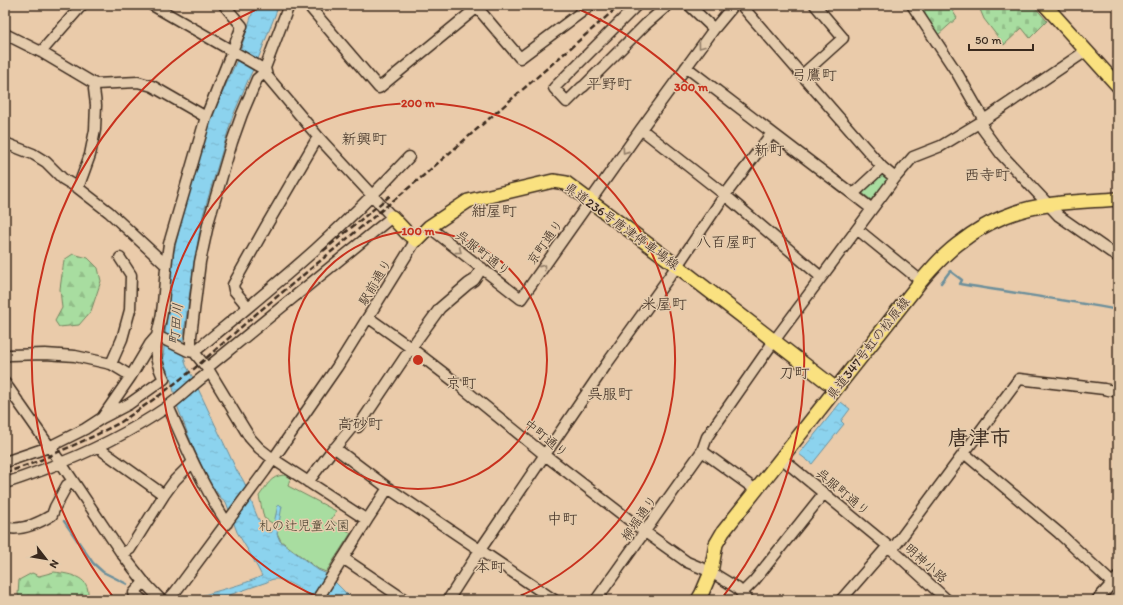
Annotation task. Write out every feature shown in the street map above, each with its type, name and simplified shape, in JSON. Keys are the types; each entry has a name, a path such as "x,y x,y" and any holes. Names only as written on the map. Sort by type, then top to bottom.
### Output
{"main road":[{"path":"1045,5 1118,86"},
{"name":"県道236号唐津停車場線","path":"416,240 429,227 468,201 553,181 566,184 677,266 835,388"},
{"name":"県道347号虹の松原線","path":"698,600 711,572 716,544 723,532 835,388 921,281 947,253 979,229 1001,218 1023,210 1048,205 1118,199"},
{"path":"392,217 416,240"}],"street":[{"path":"41,52 82,5"},
{"path":"5,483 61,463 100,446 133,428 169,405 200,379 208,370 392,217 318,137 267,76 263,69 152,5"},
{"path":"5,462 49,447 85,429 128,404 164,379 158,365 156,353 157,336 162,314 169,244 206,117 242,26 224,5"},
{"path":"191,352 191,336 200,262 209,220 232,142 242,114 257,79 263,69 289,5"},
{"path":"308,5 379,88 477,6 520,58 592,5"},
{"path":"637,5 554,88 566,102 646,24 668,5"},
{"path":"691,5 691,7 714,29"},
{"name":"京町通り","path":"521,299 641,129 714,29 734,5"},
{"path":"741,5 882,167 895,178"},
{"path":"802,75 843,38 815,5"},
{"path":"912,5 957,73 984,120 982,128 1001,154 1059,216 1118,257"},
{"path":"5,34 41,52 96,84 138,82 152,86 206,117"},
{"name":"柳堀通り","path":"596,600 702,451 707,437 774,341 895,178 914,157 941,146 984,120 1086,51"},
{"path":"686,67 872,209"},
{"path":"78,188 90,155 95,130 96,105 94,89 96,84"},
{"path":"641,129 726,195 821,277"},
{"path":"448,600 480,550 608,362 726,195 772,133"},
{"path":"248,308 234,290 233,285 318,137"},
{"path":"5,143 33,154 46,162 63,179 78,188 109,212 166,265"},
{"path":"191,352 248,308 315,250 409,157"},
{"path":"853,194 882,167"},
{"name":"呉服町通り","path":"429,227 521,299"},
{"path":"857,229 921,281"},
{"name":"駅前通り","path":"168,600 229,521 265,471 369,318 416,240"},
{"path":"111,364 122,339 130,310 131,275 120,258"},
{"path":"308,482 353,426 358,427 440,308 474,280 482,268"},
{"name":"中町通り","path":"369,318 459,385 545,455 644,532 687,562 711,572 737,588 745,596"},
{"path":"157,336 191,352 208,370 242,426 259,448 273,459 366,520"},
{"path":"102,418 131,376 150,344 157,336"},
{"path":"5,356 46,354 75,356 111,364 131,376"},
{"path":"841,600 890,548 964,453 1019,378 1118,392"},
{"path":"5,383 122,554 144,582 162,600"},
{"path":"169,405 193,462 213,502 229,521"},
{"path":"100,446 104,452 164,495"},
{"path":"335,448 388,488 554,600"},
{"path":"702,451 756,490"},
{"path":"964,453 1115,580 1097,600"},
{"name":"呉服町通り","path":"782,458 890,548"},
{"path":"122,554 130,549 164,495 175,480 193,462"},
{"path":"5,527 21,528 40,522 52,515 67,485 73,482"},
{"path":"317,600 366,520 388,488"},
{"path":"745,596 754,581 824,493"},
{"name":"明神小路","path":"890,548 947,600"},
{"path":"343,558 405,600"},
{"path":"142,600 134,593 144,582"}],"green space":[{"path":"919,5 952,5 950,7 957,18 938,35"},
{"path":"981,5 1033,5 1047,21 1030,38 1022,28 1004,45 984,19 979,7"},
{"path":"882,172 889,177 871,200 860,191"},
{"path":"73,254 88,258 98,268 101,281 91,311 79,325 59,327 55,321 62,308 60,289 64,260"},
{"name":"札の辻児童公園","path":"284,475 290,478 288,486 336,511 331,520 351,533 326,572 318,569 281,541 272,523 264,518 259,496 272,479"},
{"path":"54,572 79,578 84,582 87,586 88,592 87,600 31,600 29,595 25,599 18,595 19,580 32,573 39,576"}],"water":[{"name":"町田川","path":"255,5 279,5 258,59 232,118 203,215 194,262 182,348 186,365 237,471 244,482 254,509 264,529 269,533 272,532 278,505 282,506 277,534 280,541 318,570 327,574 353,600 314,600 296,586 279,579 275,579 215,600 195,600 195,598 246,583 262,576 237,532 226,502 220,497 208,480 192,445 178,408 170,376 163,358 172,260 180,225 210,120 237,60"},
{"path":"841,402 850,409 841,421 844,424 812,464 799,454"}],"waterway":[{"path":"941,283 950,271 962,280 960,284 1118,310"},
{"path":"64,521 93,563 103,572 127,584"}],"railway":[{"path":"5,473 36,462 92,437 121,422 160,395 195,368 256,314 423,176 620,5"},
{"path":"323,251 392,194"}],"district":[{"name":"弓鷹町","path":"814,75"},
{"name":"平野町","path":"609,84"},
{"name":"新興町","path":"364,139"},
{"name":"新町","path":"769,150"},
{"name":"西寺町","path":"987,175"},
{"name":"紺屋町","path":"494,211"},
{"name":"八百屋町","path":"726,242"},
{"name":"米屋町","path":"664,304"},
{"name":"刀町","path":"794,373"},
{"name":"京町","path":"461,383"},
{"name":"呉服町","path":"610,394"},
{"name":"高砂町","path":"360,424"},
{"name":"唐津市","path":"979,437"},
{"name":"中町","path":"562,519"},
{"name":"本町","path":"490,567"}]}
